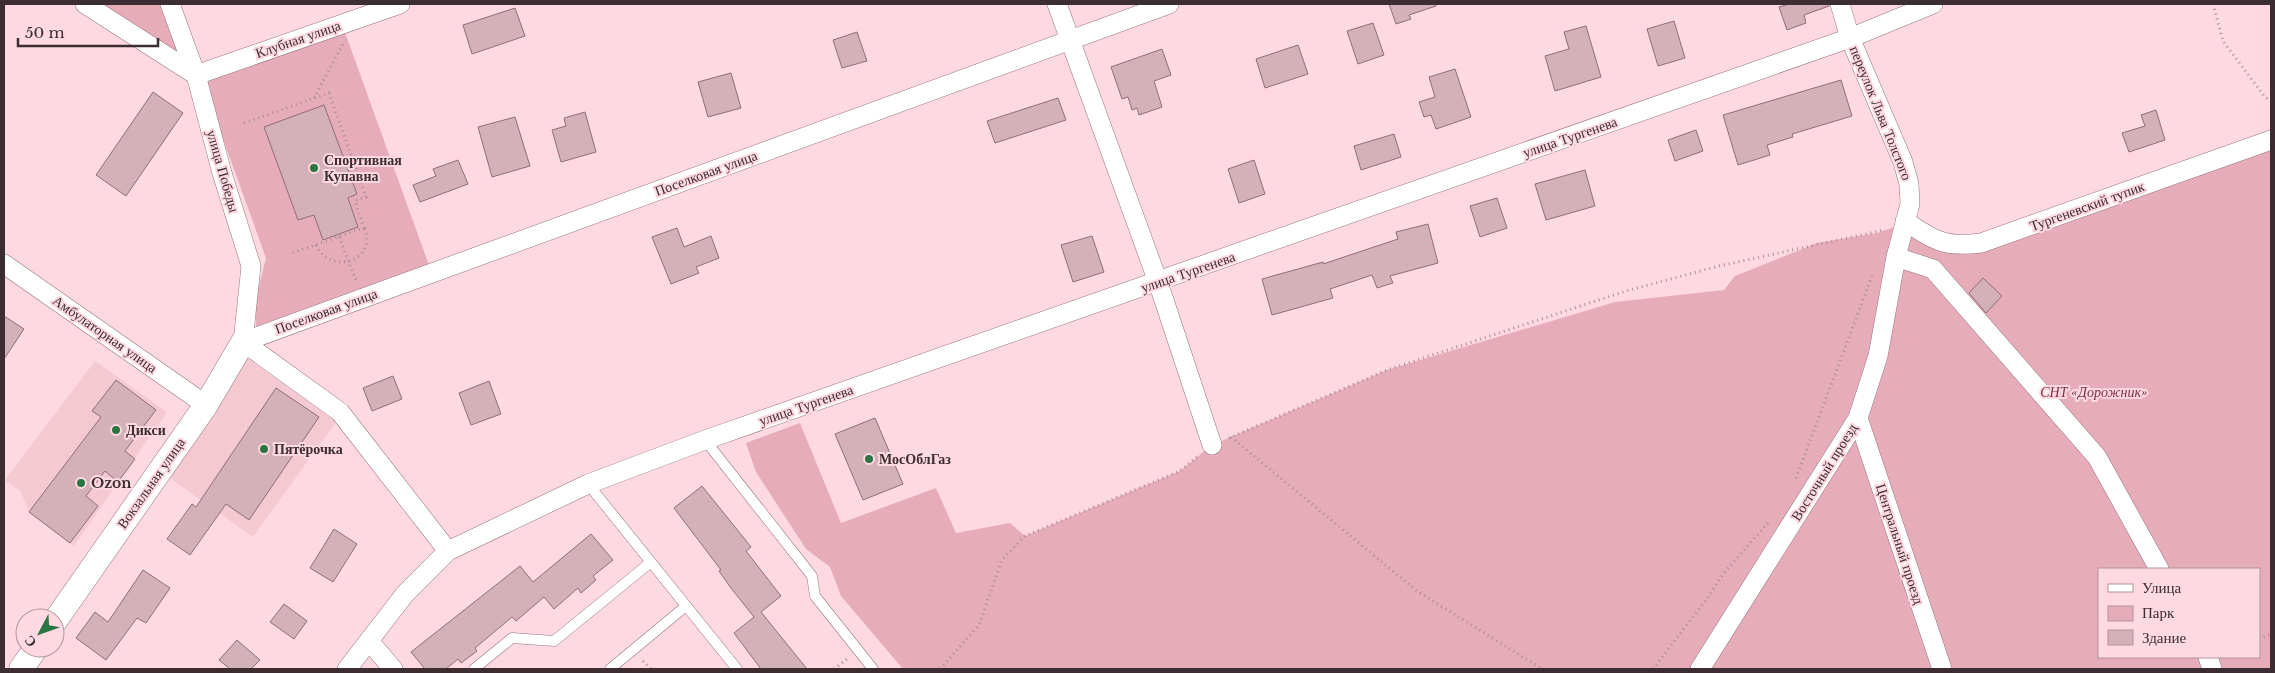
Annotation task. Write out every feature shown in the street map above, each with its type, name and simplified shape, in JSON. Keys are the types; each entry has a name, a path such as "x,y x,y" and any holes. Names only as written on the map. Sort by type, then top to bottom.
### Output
{"street":[{"path":"85,4 196,75"},
{"name":"улица Победы","path":"170,4 196,75 222,173 251,266 244,342"},
{"name":"Клубная улица","path":"196,75 400,4"},
{"path":"1057,4 1158,282 1212,445"},
{"name":"Поселковая улица","path":"244,342 1169,4"},
{"name":"переулок Льва Толстого","path":"1840,4 1850,38 1905,169 1909,184 1910,204 1904,222"},
{"name":"улица Тургенева","path":"347,669 405,594 448,551 588,484 705,440 1850,38 1933,4"},
{"name":"Тургеневский тупик","path":"1904,222 1934,240 1949,245 1980,243 2271,140"},
{"name":"Восточный проезд","path":"1700,669 1858,418 1878,356 1904,222"},
{"path":"1896,257 1933,269 2096,457 2158,568"},
{"name":"Амбулаторная улица","path":"4,264 206,404"},
{"path":"244,342 340,412 448,551"},
{"name":"Вокзальная улица","path":"64,608 206,404 244,342"},
{"name":"Центральный проезд","path":"1858,418 1942,669"},
{"path":"369,641 393,669"},
{"path":"21,669 29,658"}],"lane":[{"path":"705,440 812,576 815,596 873,669"},
{"path":"588,484 737,669"},
{"path":"474,669 512,638 554,641 651,562"},
{"path":"610,669 686,606"}],"path":[{"path":"2212,4 2223,41 2265,97 2271,101"},
{"path":"314,98 357,19"},
{"path":"244,123 330,93 366,197 355,201 367,238 364,249 357,257 348,262 329,260 316,245"},
{"path":"940,669 979,625 1002,560 1025,536 1180,471 1212,445 1387,370 1626,291 1719,266 1817,243 1877,233 1904,222"},
{"path":"289,254 364,228"},
{"path":"339,237 358,285"},
{"path":"1795,483 1873,275"},
{"path":"1230,437 1417,591 1542,669"},
{"path":"1653,669 1709,596 1723,574 1769,522"},
{"path":"638,665 644,661 651,669"}],"shaded area":[{"path":"247,358 336,422 253,537 164,474"},
{"path":"95,361 167,412 74,546 29,512 21,492 5,480"}],"green space":[{"path":"94,4 161,4 178,55"},
{"name":"Спортивная Купавна","path":"343,27 430,268 256,330 256,298 266,258 201,78"},
{"name":"СНТ «Дорожник»","path":"2271,140 2271,669 903,669 841,596 830,567 806,549 756,472 746,443 800,423 841,523 936,488 956,533 1010,523 1025,536 1180,471 1212,445 1387,370 1615,302 1724,290 1735,276 1817,243 1877,233 1904,224 1949,245"}],"building":[{"path":"1389,4 1436,4 1436,6 1409,15 1411,19 1396,24"},
{"path":"1789,4 1829,4 1829,6 1804,15 1806,23 1787,30 1779,7"},
{"path":"515,8 525,36 472,54 463,25"},
{"path":"1674,21 1685,58 1658,66 1647,29"},
{"path":"1373,23 1384,55 1358,64 1347,31"},
{"path":"1586,26 1601,77 1555,91 1545,56 1569,49 1564,32"},
{"path":"857,32 867,61 842,68 833,40"},
{"path":"1298,45 1308,74 1265,88 1256,59"},
{"path":"1162,49 1171,75 1154,81 1162,107 1139,115 1137,108 1132,110 1128,97 1122,99 1111,67"},
{"path":"1455,69 1471,117 1436,129 1431,115 1424,117 1419,102 1435,97 1429,77"},
{"path":"731,73 741,108 708,117 698,82"},
{"path":"1841,80 1852,116 1792,134 1793,137 1767,145 1770,155 1738,165 1723,115"},
{"path":"153,92 183,113 126,196 96,175"},
{"path":"1058,98 1066,120 995,143 987,121"},
{"path":"324,105 357,194 348,198 358,227 323,240 314,215 298,220 264,127"},
{"path":"2156,110 2165,140 2129,152 2122,133 2145,126 2141,115"},
{"path":"585,112 596,152 561,162 552,130 566,126 564,118"},
{"path":"515,117 530,166 492,177 478,127"},
{"path":"1696,130 1703,151 1675,161 1668,140"},
{"path":"1394,134 1401,157 1361,170 1354,146"},
{"path":"458,160 468,184 420,202 413,185 436,176 433,169"},
{"path":"1254,160 1265,194 1239,203 1228,169"},
{"path":"1585,170 1595,206 1546,220 1535,184"},
{"path":"1497,198 1507,228 1480,237 1470,206"},
{"path":"1428,224 1438,263 1390,276 1393,283 1377,288 1372,275 1330,289 1333,298 1272,315 1262,279 1323,262 1323,264 1398,239 1396,232"},
{"path":"677,228 684,247 711,236 719,258 696,267 699,273 671,284 652,237"},
{"path":"1092,236 1104,272 1073,282 1061,245"},
{"path":"1983,278 2002,296 1986,313 1969,293"},
{"path":"4,316 24,329 4,359"},
{"path":"393,376 402,399 372,411 363,388"},
{"path":"116,380 156,410 125,451 135,459 118,482 105,471 86,496 98,506 70,543 29,512 101,417 92,411"},
{"path":"489,381 501,414 471,425 459,393"},
{"path":"276,388 319,417 249,520 226,504 190,555 167,539 192,504 196,507"},
{"name":"МосОблГаз","path":"875,418 903,484 863,500 835,434"},
{"path":"702,486 751,547 746,551 781,596 761,612 807,669 761,669 734,633 754,617 674,508"},
{"path":"334,529 357,544 333,582 310,568"},
{"path":"591,534 613,560 593,576 596,580 581,593 578,588 554,609 544,597 516,621 512,617 475,648 477,651 461,663 458,659 446,669 425,669 411,652 520,566 533,582"},
{"path":"143,570 170,588 146,623 137,618 106,660 76,638 95,612 108,622"},
{"path":"284,604 307,621 294,639 270,622"},
{"path":"237,640 260,660 251,669 230,669 219,660"}],"place":[{"name":"Спортивная Купавна","path":"314,168"},
{"name":"Дикси","path":"116,430"},
{"name":"Пятёрочка","path":"264,449"},
{"name":"МосОблГаз","path":"869,459"},
{"name":"Ozon","path":"81,483"}]}
